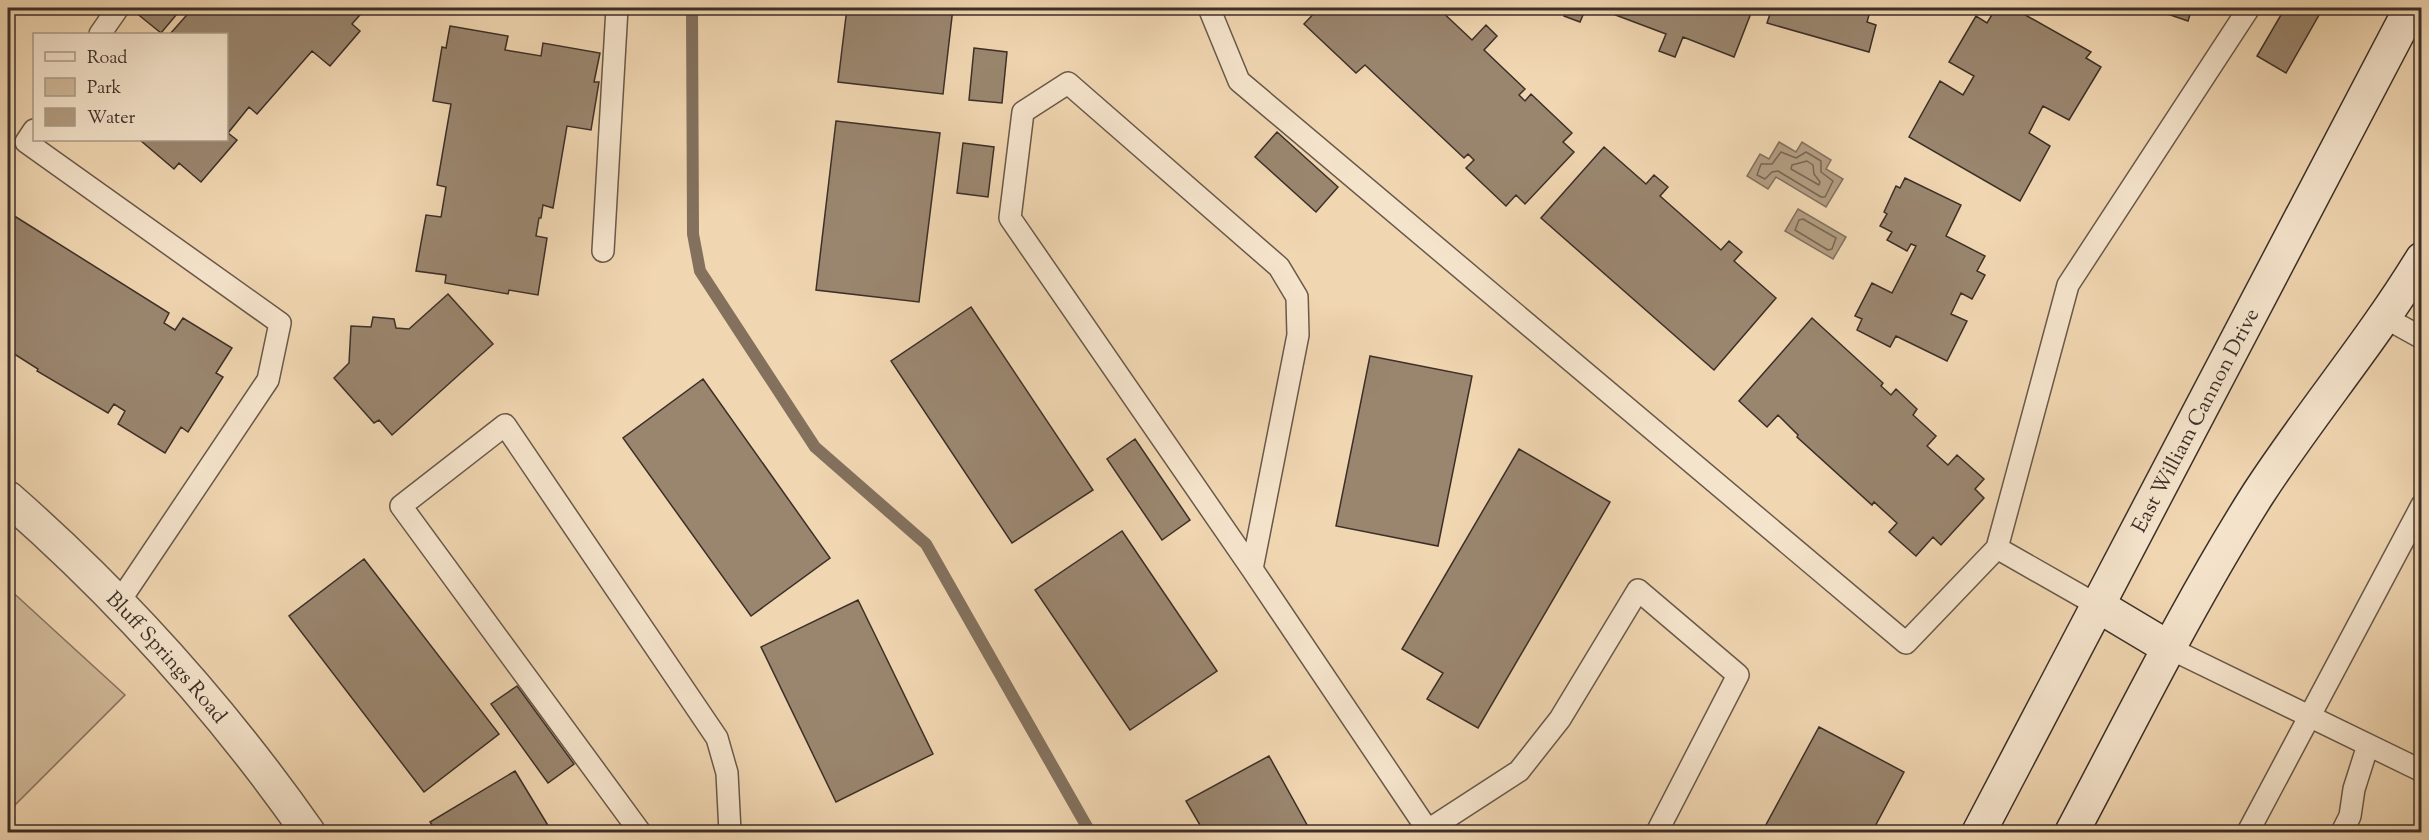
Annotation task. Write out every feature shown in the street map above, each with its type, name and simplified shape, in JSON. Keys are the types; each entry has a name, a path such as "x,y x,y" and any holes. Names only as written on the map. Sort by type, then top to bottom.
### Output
{"main road":[{"name":"East William Cannon Drive","path":"1979,832 2411,8"},
{"path":"2072,832 2205,582 2259,494 2384,317 2421,259"},
{"name":"Bluff Springs Road","path":"8,498 119,602 209,702 256,760 308,832"},
{"path":"2097,605 2169,648"}],"lane":[{"path":"101,33 118,8"},
{"path":"603,251 617,8"},
{"path":"1209,8 1239,81 1906,643 1997,548 2068,285 2249,8"},
{"path":"1252,569 1298,335 1297,297 1279,267 1068,83 1023,112 1010,218 1429,831 1519,771 1560,719 1638,590 1738,675 1657,832"},
{"path":"33,132 26,142 280,323 268,380 119,602"},
{"path":"2384,317 2421,338"},
{"path":"640,832 401,506 505,425 717,738 727,773 730,832"},
{"path":"2248,832 2421,505"},
{"path":"1997,548 2097,605"},
{"path":"2169,648 2421,771"},
{"path":"2342,832 2350,816 2354,789 2368,745"}],"green space":[{"path":"8,588 125,695 8,812"}],"water":[{"path":"1779,142 1796,152 1802,142 1831,160 1826,169 1843,179 1826,207 1776,177 1768,189 1747,176 1760,154 1769,159"},
{"path":"1798,209 1846,237 1833,259 1785,231"}],"building":[{"path":"139,8 182,8 161,33 135,12"},
{"path":"193,8 366,8 352,24 360,31 330,66 312,51 257,114 249,107 228,133 228,33 171,33"},
{"path":"847,8 953,8 943,94 838,82"},
{"path":"1319,8 1419,8 1425,13 1430,8 1438,8 1472,40 1486,25 1497,36 1484,50 1525,89 1519,95 1525,101 1531,94 1572,133 1563,142 1574,152 1525,204 1516,195 1506,206 1466,168 1474,160 1468,154 1464,158 1365,65 1356,73 1304,24"},
{"path":"1568,8 1586,8 1580,22 1564,16"},
{"path":"1597,8 1753,8 1734,57 1683,37 1675,57 1659,51 1666,34"},
{"path":"1772,8 1871,8 1867,22 1876,25 1869,52 1767,23"},
{"path":"1996,8 2013,8 2091,52 2086,58 2101,67 2069,120 2043,106 2029,133 2050,146 2020,201 1909,137 1940,81 1963,95 1974,76 1949,62 1976,16 1987,23"},
{"path":"2150,8 2192,8 2188,21"},
{"path":"2192,8 2209,8 2207,13"},
{"path":"2285,8 2323,8 2286,73 2257,56"},
{"path":"450,26 508,36 505,50 541,56 543,43 600,53 594,82 599,82 591,130 567,126 553,208 543,205 541,218 539,218 536,236 547,238 538,295 509,290 508,294 445,283 446,275 416,271 426,215 441,217 446,187 437,185 451,104 433,101 442,47 446,48"},
{"path":"974,48 1007,52 1002,103 969,100"},
{"path":"836,121 940,133 919,302 816,290"},
{"path":"1277,132 1338,187 1316,212 1255,157"},
{"path":"228,133 237,140 201,182 179,163 174,169 141,141 228,141"},
{"path":"963,143 994,147 988,197 957,193"},
{"path":"1604,147 1646,184 1654,175 1668,187 1660,196 1721,250 1729,241 1742,252 1734,261 1776,298 1714,370 1541,218"},
{"path":"1905,178 1961,205 1946,236 1985,256 1977,271 1985,275 1972,299 1961,293 1951,314 1967,321 1947,361 1896,336 1890,347 1857,330 1862,319 1855,316 1872,283 1892,293 1916,246 1911,244 1907,251 1887,240 1892,232 1880,226 1887,214 1884,212 1896,186 1900,188"},
{"path":"8,212 169,313 164,323 175,330 183,318 232,348 216,373 223,377 188,432 181,427 165,453 118,424 125,411 114,404 108,413 37,371 38,369 8,350"},
{"path":"448,294 493,344 392,435 379,420 374,423 334,378 349,363 351,326 371,327 373,317 394,319 396,328 409,329"},
{"path":"971,307 1093,490 1012,543 891,361"},
{"path":"1812,318 1883,383 1881,386 1891,395 1896,389 1917,409 1913,415 1936,436 1927,446 1948,465 1957,455 1984,479 1975,489 1984,498 1941,545 1933,537 1916,556 1889,532 1897,523 1874,502 1872,505 1797,437 1798,435 1778,415 1767,427 1739,401"},
{"path":"1370,356 1472,376 1438,546 1336,526"},
{"path":"703,379 830,558 751,616 623,438"},
{"path":"1135,439 1190,520 1162,540 1107,459"},
{"path":"1519,449 1610,502 1478,728 1427,699 1443,673 1402,649"},
{"path":"1122,531 1217,671 1130,730 1035,590"},
{"path":"364,559 499,734 424,792 289,616"},
{"path":"858,600 933,754 836,802 761,647"},
{"path":"517,686 574,764 548,783 491,704"},
{"path":"1819,727 1904,772 1872,832 1762,832"},
{"path":"1269,756 1311,832 1204,832 1186,801"},
{"path":"515,771 552,832 437,832 430,822"}],"waterway":[{"path":"692,8 693,234 700,271 815,447 926,544 1090,832"}]}
